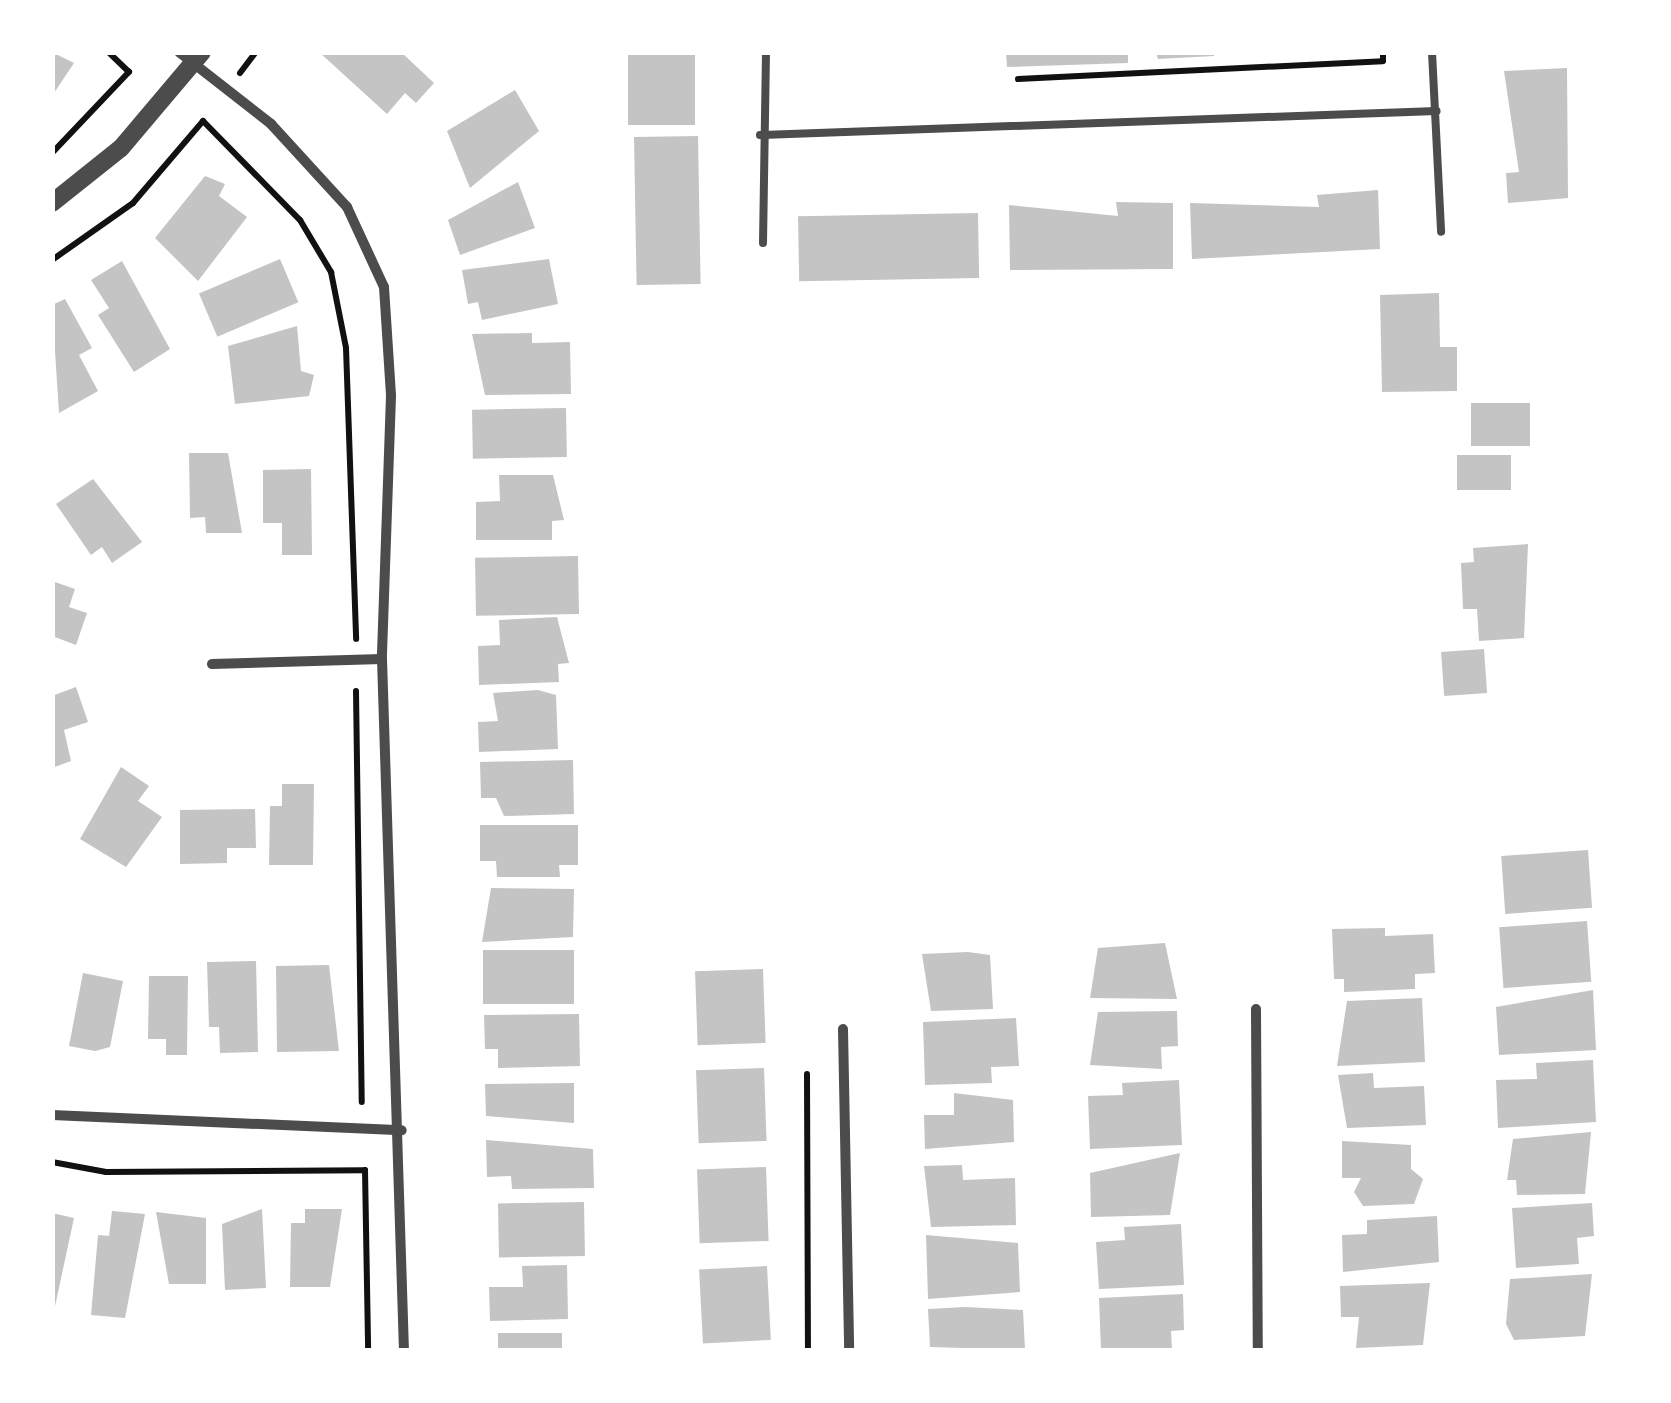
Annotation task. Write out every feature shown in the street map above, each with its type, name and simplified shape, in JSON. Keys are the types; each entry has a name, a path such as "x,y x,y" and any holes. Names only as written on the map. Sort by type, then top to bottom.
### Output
{"street":[{"path":"52,204 122,148 191,56 271,124 348,208 384,288 391,396 382,659 402,1130 404,1350"},
{"path":"212,664 382,659"},
{"path":"1256,1010 1258,1350"},
{"path":"843,1029 848,1350"},
{"path":"52,1115 402,1130"}],"lane":[{"path":"763,243 760,135 766,52"},
{"path":"1432,52 1441,232"},
{"path":"760,135 1437,112"}],"path":[{"path":"52,153 129,72 108,52"},
{"path":"1018,79 1383,61 1383,52"},
{"path":"52,260 133,203 203,120 300,220 331,272 346,348 356,640"},
{"path":"356,692 362,1102"},
{"path":"807,1074 808,1350"},
{"path":"52,1162 106,1172 365,1170 368,1350"}],"building":[{"path":"52,52 74,63 52,96"},
{"path":"319,52 401,52 434,83 416,103 405,93 387,114"},
{"path":"628,52 695,52 695,125 628,125"},
{"path":"1006,52 1128,52 1128,63 1007,67"},
{"path":"1156,52 1214,52 1214,56 1158,59"},
{"path":"1567,68 1568,198 1508,203 1506,173 1519,172 1504,71"},
{"path":"515,90 539,131 470,188 447,131"},
{"path":"698,136 701,284 637,285 634,137"},
{"path":"205,176 225,184 219,196 247,217 198,281 155,238"},
{"path":"518,182 535,228 460,255 448,220"},
{"path":"1378,190 1380,249 1192,259 1190,203 1319,207 1317,195"},
{"path":"1116,202 1173,203 1173,269 1010,270 1009,205 1118,216"},
{"path":"978,213 979,278 799,281 798,216"},
{"path":"280,259 298,302 217,337 199,293"},
{"path":"549,259 558,304 482,320 478,302 468,304 462,270"},
{"path":"122,261 170,349 134,372 98,315 109,308 91,280"},
{"path":"1439,293 1440,347 1457,347 1457,391 1382,392 1380,295"},
{"path":"65,299 92,348 79,355 98,391 59,413 52,305"},
{"path":"297,326 301,371 314,375 309,396 235,404 228,346"},
{"path":"532,333 532,343 570,342 571,394 485,395 472,334"},
{"path":"1471,403 1530,403 1530,446 1471,446"},
{"path":"566,408 567,457 473,459 472,410"},
{"path":"189,453 228,453 242,533 206,533 205,517 190,518"},
{"path":"1457,455 1511,455 1511,490 1457,490"},
{"path":"311,469 312,555 282,555 282,523 263,523 263,470"},
{"path":"499,475 553,475 564,520 552,521 552,540 476,540 476,502 500,501"},
{"path":"93,479 142,542 112,563 102,547 91,555 56,504"},
{"path":"1528,544 1524,638 1479,641 1477,609 1463,609 1461,563 1474,562 1473,548"},
{"path":"578,556 579,614 476,616 475,558"},
{"path":"52,581 75,589 69,607 87,613 76,645 52,636"},
{"path":"557,617 569,663 558,664 559,682 479,685 478,646 500,645 499,620"},
{"path":"1484,649 1487,693 1444,696 1441,652"},
{"path":"76,687 88,722 64,730 71,761 52,768 52,696"},
{"path":"538,690 556,695 558,749 479,752 478,722 498,721 493,693"},
{"path":"573,760 574,814 504,816 496,798 481,798 480,762"},
{"path":"121,767 149,786 138,801 162,817 126,867 80,839"},
{"path":"282,784 314,784 313,865 269,865 270,806 282,806"},
{"path":"255,809 256,848 227,848 227,863 180,864 180,810"},
{"path":"480,825 578,825 578,865 559,865 560,877 497,877 496,861 480,861"},
{"path":"1588,850 1592,908 1505,914 1501,856"},
{"path":"491,888 574,889 573,937 482,942"},
{"path":"1587,921 1591,982 1503,988 1499,927"},
{"path":"1385,928 1385,936 1433,934 1435,973 1415,974 1415,989 1344,992 1344,979 1334,979 1332,929"},
{"path":"1165,943 1177,999 1090,998 1098,948"},
{"path":"483,950 574,950 574,1004 483,1004"},
{"path":"922,954 990,955 993,1009 931,1011"},
{"path":"256,961 258,1052 220,1053 219,1027 209,1027 207,962"},
{"path":"329,965 339,1051 277,1052 276,966"},
{"path":"763,969 766,1043 698,1045 695,971"},
{"path":"83,973 123,981 110,1047 95,1051 69,1046"},
{"path":"149,976 188,976 187,1055 166,1055 166,1039 148,1039"},
{"path":"1593,990 1596,1050 1499,1055 1496,1007"},
{"path":"1422,998 1425,1062 1337,1066 1347,1001"},
{"path":"1177,1011 1178,1046 1161,1047 1162,1069 1090,1065 1098,1012"},
{"path":"579,1014 580,1066 498,1068 498,1049 485,1049 484,1015"},
{"path":"1016,1018 1019,1066 991,1067 992,1083 925,1085 923,1022"},
{"path":"1593,1060 1596,1122 1498,1128 1496,1080 1537,1079 1536,1063"},
{"path":"764,1068 767,1141 699,1143 696,1070"},
{"path":"1373,1073 1374,1088 1424,1086 1426,1125 1347,1128 1338,1075"},
{"path":"1179,1080 1182,1145 1090,1149 1088,1096 1123,1095 1122,1083"},
{"path":"574,1083 574,1123 486,1116 485,1084"},
{"path":"954,1093 1013,1100 1014,1142 925,1149 924,1115 954,1115"},
{"path":"1591,1132 1585,1194 1517,1195 1516,1180 1507,1180 1513,1139"},
{"path":"486,1140 593,1149 594,1188 512,1189 511,1176 487,1177"},
{"path":"1342,1141 1411,1145 1411,1169 1423,1179 1414,1204 1363,1206 1354,1192 1361,1178 1342,1178"},
{"path":"1180,1153 1170,1215 1091,1217 1090,1173"},
{"path":"962,1165 963,1180 1015,1178 1016,1225 931,1227 924,1166"},
{"path":"766,1167 769,1241 700,1243 697,1169"},
{"path":"584,1202 585,1256 499,1257 498,1204"},
{"path":"1592,1203 1594,1236 1577,1238 1579,1264 1516,1268 1512,1208"},
{"path":"262,1209 266,1288 225,1290 222,1224"},
{"path":"305,1209 342,1209 330,1287 290,1287 291,1223 305,1223"},
{"path":"112,1211 145,1214 125,1318 91,1315 98,1235 109,1236"},
{"path":"156,1212 206,1218 206,1284 169,1284"},
{"path":"52,1213 74,1218 54,1311 52,1311"},
{"path":"1437,1216 1439,1262 1343,1272 1342,1235 1367,1234 1367,1220"},
{"path":"1181,1224 1184,1285 1099,1289 1096,1242 1125,1240 1124,1227"},
{"path":"926,1235 1018,1243 1020,1292 928,1299"},
{"path":"567,1265 568,1319 490,1321 489,1287 523,1287 522,1266"},
{"path":"767,1266 771,1340 703,1343 699,1270"},
{"path":"1592,1274 1585,1336 1514,1340 1506,1324 1510,1279"},
{"path":"1430,1283 1423,1345 1356,1348 1359,1317 1341,1317 1340,1286"},
{"path":"1183,1294 1184,1330 1171,1331 1172,1350 1101,1350 1099,1298"},
{"path":"928,1309 1023,1310 1025,1350 930,1347"},
{"path":"498,1333 562,1333 562,1350 498,1350"}]}
